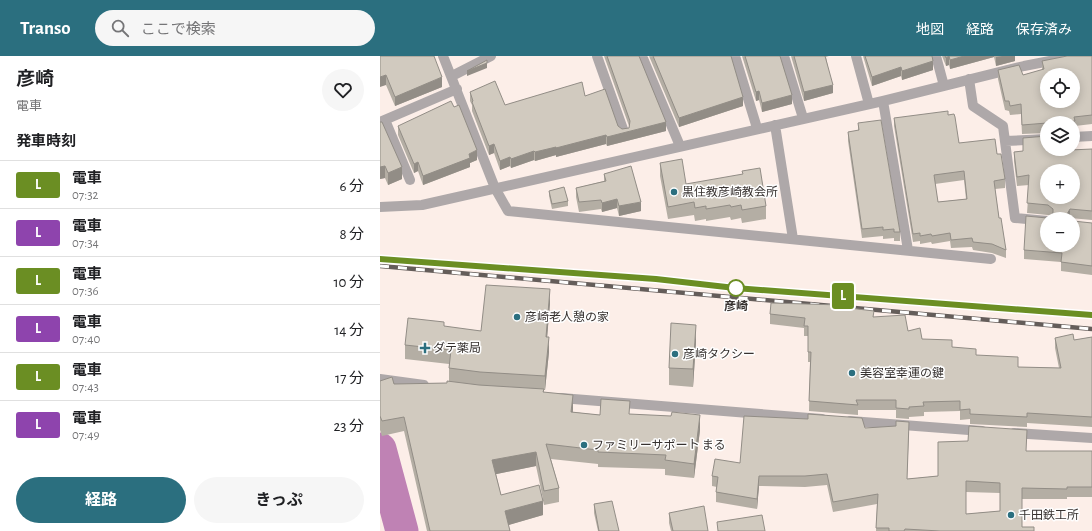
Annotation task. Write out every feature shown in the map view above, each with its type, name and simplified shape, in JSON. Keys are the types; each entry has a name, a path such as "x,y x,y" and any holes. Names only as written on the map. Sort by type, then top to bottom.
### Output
{"street":[{"path":"443,56 495,188 508,211 992,258"},
{"path":"452,76 491,56"},
{"path":"596,56 624,132"},
{"path":"642,56 680,146"},
{"path":"735,56 758,128"},
{"path":"784,56 803,118"},
{"path":"856,56 869,104"},
{"path":"936,56 944,86"},
{"path":"380,207 422,205 758,128 884,101 970,79 1023,61 1075,56"},
{"path":"970,79 974,106 1003,126 1015,218 1040,221"},
{"path":"410,180 383,121 457,89"},
{"path":"884,101 908,250"},
{"path":"775,125 793,239"},
{"path":"1080,137 1092,136"},
{"path":"1005,141 1040,139"},
{"path":"380,379 433,386"},
{"path":"549,397 990,432"},
{"path":"1006,433 1092,438"}],"building":[{"path":"380,56 434,56 442,77 395,97 386,75 380,77"},
{"path":"607,56 639,56 666,122 607,137 606,135 556,148 534,151 500,161 494,144 489,146 472,102 470,92 495,81 505,105 582,82 585,96 605,89 618,126 622,129 629,128 630,121"},
{"path":"653,56 731,56 743,97 679,118"},
{"path":"745,56 780,56 792,95 762,103 759,91 756,92"},
{"path":"794,56 825,56 833,85 804,92"},
{"path":"865,56 932,56 933,61 902,71 901,67 872,77"},
{"path":"949,56 964,56 950,60"},
{"path":"1067,56 1092,56 1092,115 1040,116 1040,124 1022,125 1021,104 1010,106 1009,101 1005,101 998,70 1019,65 1023,75 1040,70 1040,108 1080,108 1080,68 1044,68 1042,61"},
{"path":"487,60 487,63 467,71"},
{"path":"451,101 454,107 459,105 477,150 469,154 470,158 423,176 418,162 414,164 398,126"},
{"path":"948,111 948,115 954,114 959,143 995,139 997,154 1001,154 1005,179 994,181 999,218 1001,218 1006,250 992,244 973,242 972,238 951,240 950,233 932,236 931,234 920,236 920,233 913,234 894,118","holes":["964,171 967,199 938,202 934,175"]},
{"path":"881,120 900,232 894,232 894,229 883,230 883,227 862,229 848,132 859,130 858,123"},
{"path":"380,122 382,122 402,167 388,173 385,166 380,167"},
{"path":"1040,137 1040,156 1080,156 1080,150 1092,149 1092,211 1070,209 1068,212 1053,212 1053,209 1048,205 1027,203 1029,175 1017,177 1014,152 1023,151 1023,138"},
{"path":"682,159 686,184 743,174 742,171 760,168 766,206 742,210 741,205 731,207 730,205 706,209 706,206 695,208 694,202 668,207 660,163"},
{"path":"631,166 641,202 619,206 617,199 602,203 601,200 579,202 576,188 606,181 604,174"},
{"path":"564,187 568,201 552,204 549,191"},
{"path":"1026,216 1040,217 1040,251 1024,250"},
{"path":"1080,222 1092,223 1092,266 1061,262 1062,253 1049,252 1080,252"},
{"path":"486,285 550,289 546,337 549,337 545,376 480,372 449,368 451,350 405,345 408,318 444,322 444,326 481,331"},
{"path":"771,303 841,305 841,307 874,311 873,317 905,315 908,331 920,328 922,339 952,340 952,347 976,349 976,355 1018,357 1018,367 1061,368 1055,338 1073,334 1074,340 1092,337 1092,417 1027,413 1027,417 970,414 970,409 960,410 960,401 923,402 924,406 909,407 909,409 896,408 896,400 856,400 858,405 809,401 811,352 808,352 808,326 804,326 805,318 770,314"},
{"path":"671,323 696,325 693,369 669,368"},
{"path":"392,377 394,384 447,383 447,381 479,385 544,389 543,392 573,395 571,412 600,415 601,399 630,401 629,414 671,416 672,412 700,415 694,464 665,460 666,455 598,452 598,450 546,444 559,488 544,491 536,452 492,460 501,495 539,485 543,501 505,511 510,531 430,531 404,417 382,421 380,416 380,381"},
{"path":"808,414 862,418 865,428 896,426 896,421 909,422 907,479 938,476 938,442 968,441 969,426 1027,430 1026,451 1092,451 1092,487 1067,487 1067,489 1022,488 1022,527 1034,527 1034,531 940,531 905,529 904,531 889,531 889,528 876,528 878,494 833,502 827,474 805,476 759,476 757,499 716,492 718,477 712,476 715,459 740,463 744,416 808,419","holes":["966,481 1000,483 1000,511 966,514"]},
{"path":"612,501 619,531 599,531 594,504"},
{"path":"704,506 708,531 673,531 669,513"},
{"path":"762,515 765,531 718,531 717,522"}],"waterway":[{"path":"380,449 402,531"}],"railway":[{"path":"380,259 656,279 735,288 1092,315"},
{"path":"380,266 1092,329"}],"train":[{"name":"L","path":"380,259 656,279 735,288 1092,315"}],"place":[{"name":"黒住教彦崎教会所","path":"674,192"},
{"name":"彦崎","path":"736,288"},
{"name":"彦崎老人憩の家","path":"517,317"},
{"name":"ダテ薬局","path":"425,348"},
{"name":"彦崎タクシー","path":"675,354"},
{"name":"美容室幸運の鍵","path":"852,373"},
{"name":"ファミリーサポート まる","path":"584,445"},
{"name":"千田鉄工所","path":"1011,515"}]}
